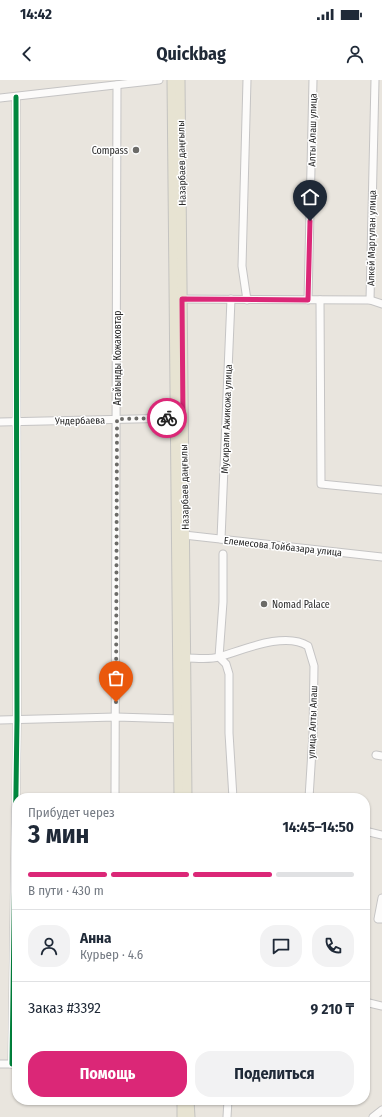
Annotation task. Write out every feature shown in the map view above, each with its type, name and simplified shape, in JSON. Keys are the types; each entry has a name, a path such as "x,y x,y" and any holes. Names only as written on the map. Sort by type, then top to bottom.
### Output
{"main road":[{"name":"Назарбаев даңғылы","path":"172,80 178,299"},
{"name":"Назарбаев даңғылы","path":"180,80 178,299 179,418 182,719 187,793"},
{"name":"Назарбаев даңғылы","path":"179,418 184,535 185,658 179,793"},
{"path":"182,1105 182,1117"},
{"path":"189,1105 190,1117"}],"street":[{"path":"0,98 159,80"},
{"path":"247,80 242,266 247,300"},
{"name":"Алты Алаш улица","path":"308,300 313,80"},
{"name":"Алкей Маргулан улица","path":"370,300 375,80"},
{"name":"Агайынды Кожаковтар","path":"115,793 117,419 116,85"},
{"path":"16,97 16,793"},
{"path":"178,299 370,300 382,304"},
{"name":"Мусирали Ажикожа улица","path":"221,539 231,299"},
{"path":"320,300 321,484 382,490"},
{"name":"Ундербаева","path":"0,422 179,418"},
{"name":"Елемесова Тойбазара улица","path":"184,535 382,557"},
{"path":"219,657 223,602 224,554"},
{"name":"улица Алты Алаш","path":"219,657 230,652 284,640 299,642 308,646 314,666 313,734 309,793"},
{"path":"185,658 219,657 226,664 229,674 229,733 232,793"},
{"path":"0,720 116,717 182,719"},
{"path":"370,832 382,835"},
{"path":"382,898 378,919 382,919"},
{"path":"370,1003 382,1006"},
{"path":"0,1064 12,1064"},
{"path":"227,1117 228,1105"},
{"path":"373,1117 382,1110"}],"cycle path":[{"path":"16,97 16,793"}],"way so far":[{"path":"116,702 117,419 167,418"}],"place":[{"name":"Compass","path":"136,150"},
{"name":"Nomad Palace","path":"264,604"}],"route":[{"path":"167,418 183,418 182,299 308,300 310,221"}]}
